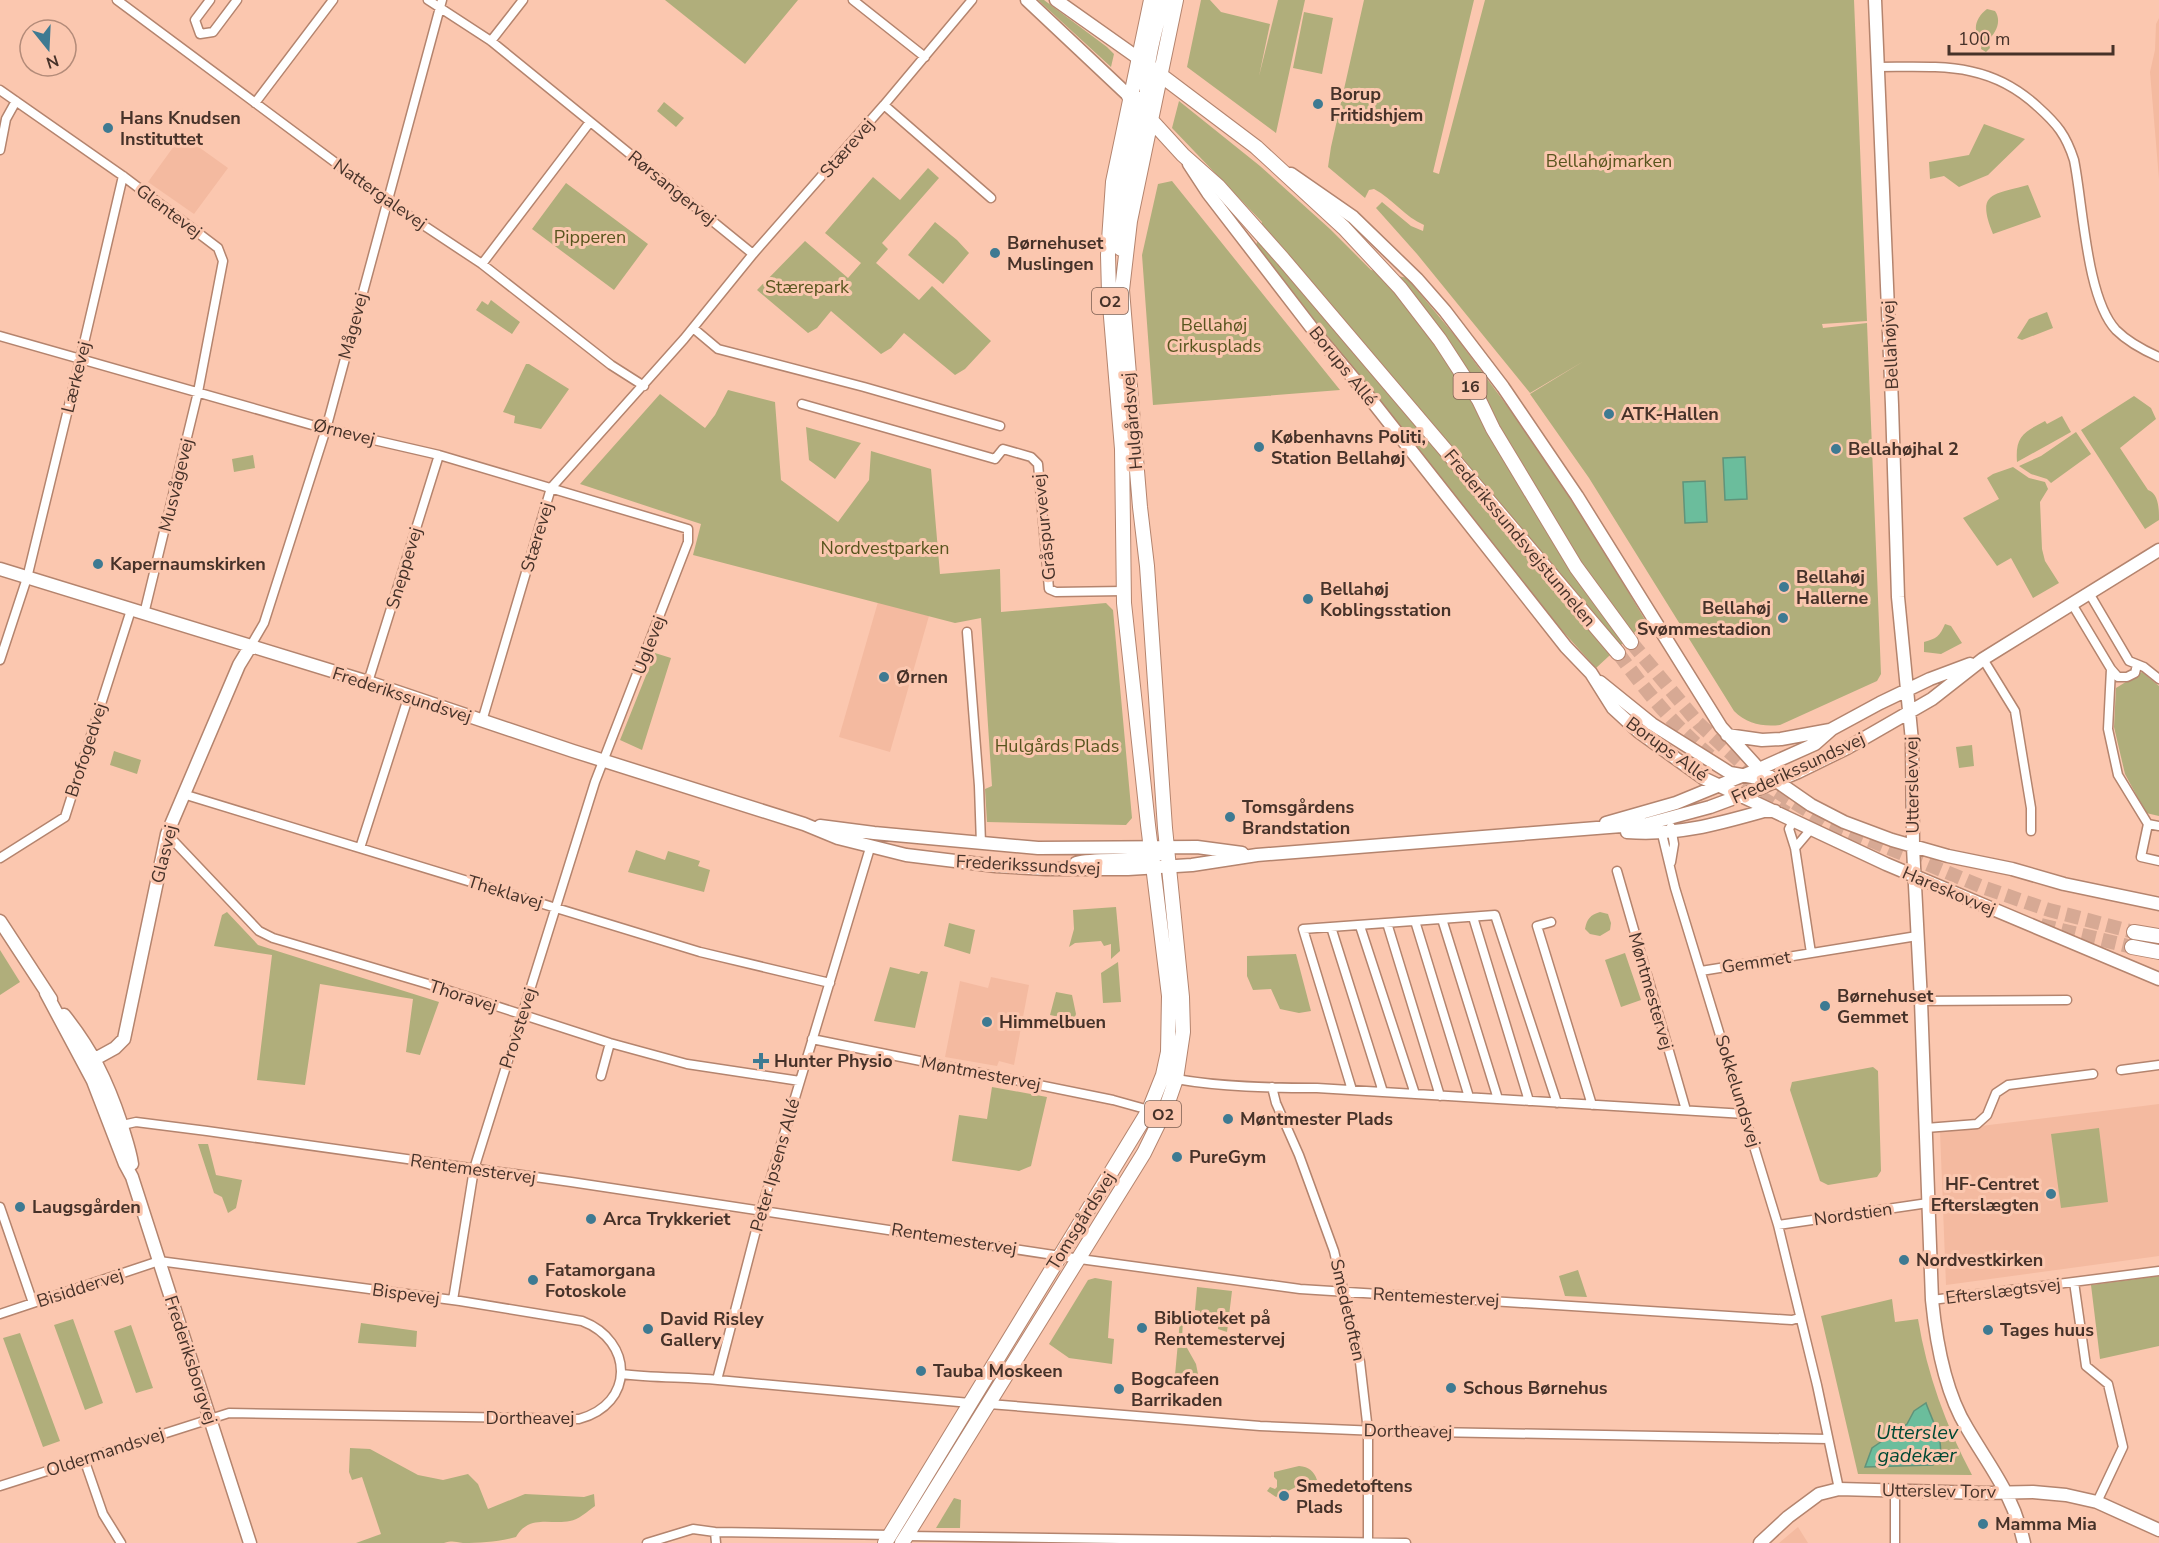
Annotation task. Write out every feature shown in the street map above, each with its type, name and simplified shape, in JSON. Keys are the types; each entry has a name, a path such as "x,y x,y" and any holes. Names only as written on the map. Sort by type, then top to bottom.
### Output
{"main road":[{"name":"Hulgårdsvej","path":"1151,0 1143,62 1113,183 1108,255 1122,449 1124,591 1152,857"},
{"path":"1152,121 1146,96 1143,62 1162,0"},
{"name":"Hulgårdsvej","path":"1167,847 1146,557 1122,290 1132,214 1176,0"},
{"name":"16","path":"1143,62 1256,147 1269,160"},
{"name":"Borups Allé","path":"1134,100 1183,155"},
{"path":"1124,266 1119,232 1134,100"},
{"name":"Frederikssundsvejstunnelen","path":"1183,155 1218,186 1283,258 1618,653"},
{"name":"Frederikssundsvejstunnelen","path":"1269,160 1358,243 1400,288 1440,340 1479,400 1493,429 1576,567 1631,642"},
{"name":"O2","path":"1167,847 1169,867"},
{"name":"Tomsgårdsvej","path":"887,1539 1149,1110 1163,1075 1170,1030 1169,996 1152,857"},
{"name":"Tomsgårdsvej","path":"904,1540 1080,1259 1144,1153 1166,1108 1176,1079 1182,1043 1182,997 1169,867"},
{"path":"2134,932 2159,936"},
{"path":"2132,946 2159,952"}],"street":[{"name":"Nattergalevej","path":"117,0 387,201 482,264 611,365 644,386"},
{"path":"210,0 195,20 200,34 213,32 237,0"},
{"path":"255,103 333,0"},
{"name":"Rørsangervej","path":"429,0 441,3 491,41 753,254"},
{"path":"491,41 523,0"},
{"path":"853,0 925,57"},
{"name":"Stærevej","path":"482,721 551,488 644,386 753,254 884,105 972,0"},
{"name":"Borups Allé","path":"1027,0 1134,100"},
{"path":"1056,0 1143,62"},
{"name":"Bellahøjvej","path":"1875,0 1892,405 1897,589 1910,712"},
{"name":"Mågevej","path":"250,647 264,623 326,429 441,3"},
{"path":"1877,67 1933,66 1989,74 2023,92 2058,125 2068,142 2074,160 2091,269 2100,299 2114,328 2132,344 2159,357"},
{"name":"Glentevej","path":"0,90 123,176 218,248 223,261 198,392"},
{"path":"0,150 6,119 16,101"},
{"name":"Stærevej","path":"884,105 991,198"},
{"path":"482,264 590,122"},
{"name":"Borups Allé","path":"1183,155 1209,193 1318,336 1365,392 1566,647 1591,673 1613,708 1639,732 1685,767 1742,795"},
{"path":"1269,160 1353,217 1417,279 1445,311 1503,387 1577,496 1727,735 1759,769"},
{"name":"Lærkevej","path":"0,660 27,578 123,176"},
{"path":"693,328 718,349 1000,426"},
{"name":"Ørnevej","path":"0,336 326,429 439,455 688,529"},
{"name":"Musvågevej","path":"144,614 198,392"},
{"name":"Gråspurvevej","path":"802,404 994,459 1004,449 1031,457 1038,464 1049,589 1056,592 1124,591"},
{"name":"Sneppevej","path":"368,682 439,455"},
{"name":"Uglevej","path":"604,760 688,542 688,529"},
{"name":"Frederikssundsvej","path":"804,824 981,844 1152,857 1169,867 1257,855 1647,824 1742,795 1776,782 1847,748 1932,699 1983,659 2159,550"},
{"name":"Frederikssundsvej","path":"0,569 409,695 482,721 804,824 870,848 938,860 1046,869 1152,857 1167,847 1197,847 1257,855"},
{"path":"2089,593 2129,661 2144,667 2159,679"},
{"path":"2072,603 2118,677 2127,677 2135,673 2137,664"},
{"name":"Brofogedvej","path":"0,858 65,817 131,610"},
{"path":"967,632 979,786 981,844"},
{"name":"Glasvej","path":"95,1059 116,1048 124,1039 167,834 239,665 250,647"},
{"path":"1983,659 2015,711 2031,808 2031,831"},
{"name":"Frederikssundsvej","path":"1593,828 1676,803 1741,777 1815,744 1832,729 1930,679 1983,659"},
{"path":"2111,669 2108,729 2118,775 2148,824 2141,857 2159,861"},
{"path":"1591,673 1652,724 1730,773 1741,777 1776,782"},
{"path":"360,848 409,695"},
{"name":"Utterslevvej","path":"1910,712 1914,875 1932,1300"},
{"name":"Frederikssundsvej","path":"1727,735 1762,740 1781,739 1832,729"},
{"name":"Provstevej","path":"453,1300 474,1169 595,782 604,760"},
{"name":"Hareskovvej","path":"1759,769 1811,806 1877,835 1913,847 2012,869 2064,884 2159,904"},
{"name":"Theklavej","path":"183,794 700,952 830,983"},
{"name":"Hareskovvej","path":"1742,795 1914,875 2159,979"},
{"path":"1593,828 1668,833 1704,828 1764,811 1777,812"},
{"name":"Sokkelundsvej","path":"1668,819 1668,833 1664,845 1671,865 1675,888 1778,1225 1800,1318"},
{"name":"Gemmet","path":"1794,819 1789,829 1795,848 1811,952"},
{"path":"2148,824 2159,826"},
{"path":"1795,848 1812,828"},
{"path":"870,848 874,833"},
{"name":"Thoravej","path":"167,834 259,931 266,934 610,1043 687,1064 800,1081"},
{"name":"Peter Ipsens Allé","path":"717,1380 761,1211 870,848"},
{"name":"Møntmestervej","path":"1617,871 1686,1110"},
{"path":"1352,1090 1303,929 1495,915 1557,1103"},
{"path":"1473,917 1529,1101"},
{"path":"1442,919 1498,1099"},
{"name":"Frederiksborgvej","path":"0,921 46,993 117,1126"},
{"path":"1415,921 1469,1097"},
{"path":"1551,921 1537,926 1592,1105"},
{"path":"1387,923 1440,1095"},
{"path":"1360,926 1415,1094"},
{"path":"1331,927 1383,1092"},
{"name":"Gemmet","path":"1701,971 1917,936"},
{"name":"Frederiksborgvej","path":"46,993 87,1045 104,1078 125,1164 132,1177 250,1543"},
{"path":"1921,1001 2067,1000"},
{"name":"Møntmestervej","path":"812,1039 1113,1100 1149,1110"},
{"path":"601,1076 610,1043"},
{"path":"2121,1070 2159,1065"},
{"path":"1926,1128 1977,1124 1987,1115 1996,1093 2008,1085 2093,1074"},
{"path":"1176,1079 1272,1088 1352,1090 1745,1114"},
{"name":"Smedetoften","path":"1272,1088 1276,1103 1320,1209 1346,1293 1360,1362 1368,1431 1368,1543"},
{"name":"Rentemestervej","path":"117,1126 136,1122 191,1129 1080,1259 1300,1288 1346,1293 1792,1320 1800,1318"},
{"name":"Nordstien","path":"1778,1225 1928,1203"},
{"path":"0,1207 33,1303"},
{"name":"Bispevej","path":"159,1261 453,1300 582,1321 594,1326 611,1340 617,1350 621,1374"},
{"name":"Bisiddervej","path":"0,1314 159,1261"},
{"name":"Efterslægtsvej","path":"1932,1300 2159,1271"},
{"name":"Efterslægtsvej","path":"2073,1282 2086,1366 2108,1384 2123,1447 2097,1502"},
{"name":"Utterslev Torv","path":"1839,1489 2006,1492 1966,1427 1957,1406 1948,1382 1936,1335 1932,1300"},
{"path":"1760,1543 1788,1517 1819,1494 1839,1489 1800,1318"},
{"path":"621,1374 717,1380 970,1403"},
{"name":"Dortheavej","path":"210,1419 229,1413 579,1419 599,1412 608,1404 615,1394 621,1374"},
{"name":"Dortheavej","path":"989,1404 1260,1426 1368,1431 1828,1439"},
{"name":"Oldermandsvej","path":"0,1486 210,1419"},
{"path":"84,1459 103,1514 121,1543"},
{"path":"1895,1491 1895,1543"},
{"path":"2024,1543 2019,1522 2006,1492 2066,1495 2097,1502 2159,1530"},
{"path":"647,1543 693,1529 715,1532 904,1540 1406,1543"},
{"path":"715,1532 716,1543"}],"shaded area":[{"path":"2159,18 2159,179 2150,72 2155,50 2156,24"},
{"path":"182,135 228,168 194,214 148,182"},
{"name":"Ørnen","path":"878,602 929,616 890,752 839,737"},
{"name":"Himmelbuen","path":"991,977 1029,985 1014,1065 999,1061 997,1066 945,1057 960,981 988,988"},
{"name":"HF-Centret Efterslægten","path":"2159,1104 2159,1256 1946,1285 1940,1131"},
{"path":"1798,1527 1808,1543 1779,1543"}],"green space":[{"path":"665,0 798,0 745,64"},
{"path":"1038,0 1044,0 1107,47 1114,54 1111,67"},
{"path":"1201,0 1210,0 1221,12 1270,24 1259,76 1278,0 1305,0 1276,133 1187,67"},
{"name":"Bellahøjmarken","path":"1364,0 1474,0 1433,172 1439,174 1485,0 1854,0 1867,321 1822,324 1823,328 1867,323 1881,674 1877,681 1780,725 1756,724 1744,719 1734,711 1589,478 1530,394 1584,361 1530,393 1417,254 1376,208 1382,202 1411,226 1423,231 1424,225 1374,189 1369,190 1365,198 1328,167"},
{"path":"1987,9 1995,11 1998,23 1996,30 1988,40 1990,48 1986,52 1981,49 1982,41 1977,33 1976,24"},
{"path":"1304,12 1333,18 1322,74 1293,68"},
{"path":"1179,101 1260,166 1330,229 1371,270 1407,278 1456,337 1534,442 1606,554 1648,625 1635,632 1596,668 1549,616 1256,246 1262,222 1172,128"},
{"path":"664,102 684,118 676,127 657,111"},
{"path":"1984,124 2025,139 1988,175 1959,187 1944,176 1930,179 1929,162 1969,155"},
{"name":"Stærepark","path":"928,168 939,178 882,243 888,249 876,263 919,300 932,286 991,341 965,369 955,375 904,333 891,348 881,354 831,311 817,328 808,333 757,290 805,241 848,278 861,263 825,233 873,177 900,200"},
{"name":"Bellahøj Cirkusplads","path":"1172,181 1340,390 1153,405 1142,255 1158,184"},
{"name":"Pipperen","path":"566,183 648,244 614,290 532,229"},
{"path":"2028,185 2041,217 1993,234 1986,210 1987,203 1997,194"},
{"path":"935,222 969,253 943,284 908,255"},
{"path":"491,300 520,322 512,334 476,310 482,301 488,305"},
{"path":"2047,312 2053,328 2022,340 2017,338 2029,319"},
{"path":"526,364 569,389 541,429 514,423 515,416 503,412"},
{"path":"728,390 775,402 781,480 838,522 869,480 871,451 931,469 940,574 1000,569 1001,612 1106,603 1113,610 1132,818 1126,825 987,822 985,789 992,786 981,618 955,623 693,555 701,524 580,484 660,394 705,428 715,415"},
{"path":"2134,396 2151,408 2156,419 2120,448 2158,502 2159,520 2145,529 2081,430"},
{"path":"2062,416 2071,432 2017,462 2018,446 2022,436 2045,421 2047,424"},
{"path":"806,427 861,443 835,479 809,460"},
{"path":"2076,432 2091,454 2051,483 2019,466 2041,456"},
{"path":"253,455 255,468 234,472 232,459"},
{"path":"2013,467 2029,478 2045,482 2048,489 2040,502 2042,549 2045,561 2059,583 2033,598 2011,558 1997,566 1963,518 1999,499 1987,478"},
{"path":"1945,624 1951,626 1962,643 1941,654 1924,652 1924,642 1937,636"},
{"path":"655,653 671,658 642,750 620,740"},
{"path":"2142,672 2159,686 2159,816 2146,813 2125,774 2114,727 2116,688"},
{"path":"1972,745 1974,766 1959,768 1956,747"},
{"path":"114,751 141,760 137,774 110,765"},
{"path":"636,850 665,860 668,851 700,861 698,866 710,870 704,892 628,872"},
{"path":"1116,907 1120,951 1111,959 1111,944 1104,946 1101,941 1075,943 1069,947 1074,929 1073,910"},
{"path":"227,912 258,945 439,1002 420,1055 406,1052 413,999 320,984 305,1085 257,1080 272,955 214,946 222,915"},
{"path":"1600,912 1608,914 1611,923 1610,930 1600,936 1590,934 1585,929 1587,923 1591,916"},
{"path":"949,923 975,930 970,954 944,946"},
{"path":"0,950 20,982 0,995"},
{"path":"1625,953 1641,1000 1621,1007 1605,960"},
{"path":"1296,954 1311,1011 1299,1013 1280,1009 1271,989 1253,990 1247,976 1247,956"},
{"path":"1118,962 1121,1002 1103,1003 1101,973"},
{"path":"890,967 919,974 921,971 928,972 915,1028 874,1021"},
{"path":"1056,992 1072,995 1076,1014 1074,1020 1050,1015"},
{"path":"1873,1067 1878,1071 1881,1171 1877,1177 1828,1185 1820,1181 1790,1090 1792,1082"},
{"path":"992,1087 1047,1097 1031,1166 1019,1171 952,1161 959,1115 987,1119"},
{"path":"2099,1128 2108,1202 2061,1208 2051,1134"},
{"path":"198,1144 208,1144 216,1175 242,1180 236,1208 228,1213 222,1197 214,1193"},
{"path":"1578,1270 1587,1297 1565,1296 1559,1276"},
{"path":"2159,1276 2159,1346 2100,1359 2091,1285"},
{"path":"1095,1278 1112,1281 1108,1338 1114,1339 1112,1364 1069,1358 1049,1344 1088,1280"},
{"path":"1197,1287 1232,1291 1227,1332 1218,1329 1219,1320 1200,1319 1200,1311 1195,1310"},
{"path":"1892,1299 1895,1322 1918,1319 1939,1399 1972,1475 1858,1474 1821,1316"},
{"path":"73,1319 103,1403 85,1410 54,1325"},
{"path":"1180,1320 1183,1320 1182,1339 1196,1364 1200,1384 1174,1386"},
{"path":"361,1323 417,1331 416,1347 358,1343"},
{"path":"131,1325 153,1388 136,1393 114,1331"},
{"path":"20,1333 60,1441 43,1447 3,1338"},
{"path":"350,1448 370,1449 418,1475 443,1480 468,1474 478,1484 488,1509 525,1494 584,1497 594,1494 595,1506 573,1520 534,1523 527,1525 516,1537 496,1541 356,1543 381,1534 362,1477 352,1480 349,1472"},
{"path":"1299,1466 1311,1470 1317,1480 1276,1497 1267,1491 1270,1487 1275,1489 1277,1487 1274,1472"},
{"path":"954,1498 961,1500 960,1528 936,1528"}],"water":[{"path":"1745,457 1747,499 1725,500 1723,458"},
{"path":"1705,481 1707,522 1685,523 1683,482"},
{"name":"Utterslev gadekær","path":"1926,1403 1940,1444 1938,1459 1933,1465 1865,1467 1872,1448 1907,1424 1914,1411"}],"tunnel":[{"path":"1631,642 1698,723 1763,783 1826,822 1985,888 2049,910 2134,932"},
{"path":"1618,653 1661,708 1710,756"},
{"path":"1727,771 1752,792 1787,813"},
{"path":"2041,925 2132,947"}],"place":[{"name":"Borup Fritidshjem","path":"1318,104"},
{"name":"Hans Knudsen Instituttet","path":"108,128"},
{"name":"Børnehuset Muslingen","path":"995,253"},
{"name":"ATK-Hallen","path":"1609,414"},
{"name":"Københavns Politi, Station Bellahøj","path":"1259,447"},
{"name":"Bellahøjhal 2","path":"1836,449"},
{"name":"Kapernaumskirken","path":"98,564"},
{"name":"Bellahøj Hallerne","path":"1784,587"},
{"name":"Bellahøj Koblingsstation","path":"1308,599"},
{"name":"Bellahøj Svømmestadion","path":"1783,618"},
{"name":"Ørnen","path":"884,677"},
{"name":"Tomsgårdens Brandstation","path":"1230,817"},
{"name":"Børnehuset Gemmet","path":"1825,1006"},
{"name":"Himmelbuen","path":"987,1022"},
{"name":"Hunter Physio","path":"761,1061"},
{"name":"Møntmester Plads","path":"1228,1119"},
{"name":"PureGym","path":"1177,1157"},
{"name":"HF-Centret Efterslægten","path":"2051,1194"},
{"name":"Laugsgården","path":"20,1207"},
{"name":"Arca Trykkeriet","path":"591,1219"},
{"name":"Nordvestkirken","path":"1904,1260"},
{"name":"Fatamorgana Fotoskole","path":"533,1280"},
{"name":"Biblioteket på Rentemestervej","path":"1142,1328"},
{"name":"David Risley Gallery","path":"648,1329"},
{"name":"Tages huus","path":"1988,1330"},
{"name":"Tauba Moskeen","path":"921,1371"},
{"name":"Schous Børnehus","path":"1451,1388"},
{"name":"Bogcafeen Barrikaden","path":"1119,1389"},
{"name":"Smedetoftens Plads","path":"1284,1496"},
{"name":"Mamma Mia","path":"1983,1524"}],"park label":[{"name":"Nordvestparken","path":"885,548"},
{"name":"Hulgårds Plads","path":"1057,746"}]}
